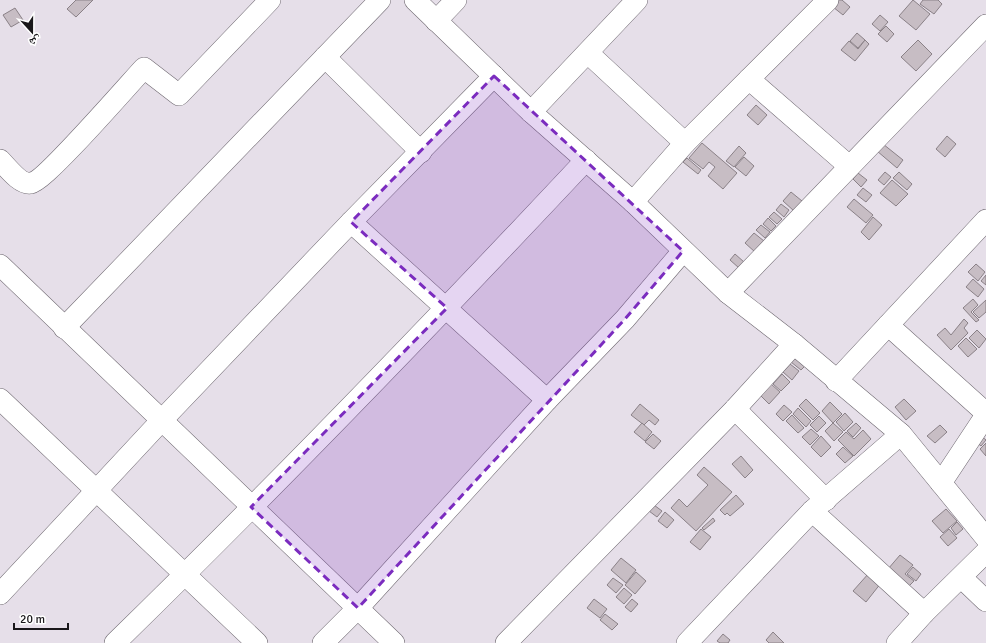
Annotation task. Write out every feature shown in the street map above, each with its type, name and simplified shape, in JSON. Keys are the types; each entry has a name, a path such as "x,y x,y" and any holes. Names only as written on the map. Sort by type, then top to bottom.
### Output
{"street":[{"path":"64,328 380,0"},
{"path":"414,0 531,112 633,202 682,251 728,293 794,344 836,381 901,434 986,538"},
{"path":"436,21 456,0"},
{"path":"531,112 637,0"},
{"path":"633,202 685,143 828,0"},
{"path":"0,160 24,182 30,183 37,181 64,155 144,68 175,94 179,95 267,1"},
{"path":"728,293 986,25"},
{"path":"588,53 685,143"},
{"path":"325,57 421,152"},
{"path":"0,594 161,421 351,222 494,76"},
{"path":"749,79 849,166"},
{"path":"115,643 186,574 447,308 586,160"},
{"path":"836,381 986,220"},
{"path":"351,222 547,400"},
{"path":"323,643 358,608 547,400 625,319 682,251"},
{"path":"0,265 394,643"},
{"path":"888,325 986,414 941,483"},
{"path":"506,643 735,409 794,344"},
{"path":"0,399 257,643"},
{"path":"735,409 819,506 924,613"},
{"path":"687,643 819,506 901,434"},
{"path":"897,643 924,613 962,578 986,552"},
{"path":"962,578 986,601"}],"highlighted area":[{"path":"494,76 683,251 625,319 358,608 251,507 447,308 351,222"}],"building":[{"path":"76,0 93,0 76,17 67,9"},
{"path":"839,0 842,0 850,7 843,15 833,7"},
{"path":"913,0 930,14 916,30 899,16"},
{"path":"923,0 938,0 942,4 934,14 920,4"},
{"path":"15,8 23,20 11,27 3,15"},
{"path":"880,15 888,22 880,31 872,24"},
{"path":"886,26 894,34 887,42 878,34"},
{"path":"857,33 865,40 858,48 850,41"},
{"path":"865,40 869,44 855,61 841,50 849,41 858,49"},
{"path":"918,40 932,54 916,71 901,57"},
{"path":"756,105 767,115 758,125 747,115"},
{"path":"947,136 956,144 945,157 936,149"},
{"path":"702,143 737,173 723,189 708,176 715,167 709,162 703,169 689,158"},
{"path":"883,144 903,160 897,168 877,151"},
{"path":"739,146 746,153 734,167 726,161"},
{"path":"744,157 754,166 746,176 735,167"},
{"path":"687,158 701,170 698,174 683,162"},
{"path":"885,172 891,177 884,185 878,180"},
{"path":"899,172 912,184 907,190 893,178"},
{"path":"858,173 867,180 861,187 853,179"},
{"path":"892,180 908,194 896,206 880,193"},
{"path":"863,188 872,195 866,202 857,195"},
{"path":"791,192 802,201 794,211 783,201"},
{"path":"854,199 873,215 866,223 847,207"},
{"path":"781,204 789,210 784,217 776,210"},
{"path":"774,212 782,219 777,224 769,217"},
{"path":"873,217 882,225 869,240 861,232"},
{"path":"768,218 776,226 771,231 763,224"},
{"path":"761,225 770,232 765,238 756,230"},
{"path":"754,233 764,241 755,252 745,243"},
{"path":"735,254 744,262 739,268 730,260"},
{"path":"976,264 985,272 978,281 968,272"},
{"path":"986,275 986,285 981,281"},
{"path":"973,279 984,289 978,297 966,287"},
{"path":"973,299 978,305 971,312 979,320 976,322 963,308"},
{"path":"986,300 986,312 979,318 973,312"},
{"path":"964,319 968,323 964,328 968,333 951,350 937,335 945,328 951,335"},
{"path":"977,330 986,339 979,348 969,338"},
{"path":"966,338 977,349 968,357 958,346"},
{"path":"791,352 806,365 801,370 791,362"},
{"path":"790,364 799,371 792,380 783,372"},
{"path":"782,374 790,382 781,391 773,384"},
{"path":"771,384 780,392 769,404 761,396"},
{"path":"806,399 820,413 813,420 799,406"},
{"path":"904,399 916,411 906,420 895,407"},
{"path":"830,402 842,414 833,423 822,411"},
{"path":"640,404 659,420 655,425 649,420 644,425 631,415"},
{"path":"784,405 792,412 783,421 776,414"},
{"path":"798,408 811,421 806,427 793,414"},
{"path":"845,413 853,422 844,431 836,422"},
{"path":"792,415 804,428 798,433 786,421"},
{"path":"819,416 826,423 817,432 810,425"},
{"path":"642,423 652,432 645,441 634,432"},
{"path":"833,423 843,432 834,441 825,431"},
{"path":"856,423 861,428 853,437 847,431"},
{"path":"940,425 947,432 935,443 927,436"},
{"path":"811,429 819,436 810,445 802,437"},
{"path":"863,430 871,439 854,456 838,440 846,432 854,439"},
{"path":"653,434 661,441 654,449 645,442"},
{"path":"980,435 986,440 981,446 975,441"},
{"path":"821,436 831,447 821,457 811,447"},
{"path":"986,443 986,456 980,449"},
{"path":"843,447 853,456 845,463 836,454"},
{"path":"741,456 753,470 745,478 732,464"},
{"path":"704,467 732,492 696,531 671,508 679,499 687,507 708,485 697,475"},
{"path":"736,495 744,504 730,516 727,513 725,515 720,510"},
{"path":"654,505 662,511 657,517 649,511"},
{"path":"946,509 957,521 943,533 932,521"},
{"path":"665,512 674,520 667,528 658,521"},
{"path":"713,518 715,521 704,530 702,528"},
{"path":"957,522 963,529 956,535 951,528"},
{"path":"701,529 711,537 700,550 690,542"},
{"path":"949,529 957,538 948,546 940,537"},
{"path":"900,555 913,565 905,574 914,581 909,586 888,569"},
{"path":"621,558 636,570 626,583 611,570"},
{"path":"913,567 921,574 916,581 907,574"},
{"path":"636,572 646,581 635,594 625,585"},
{"path":"869,573 881,583 866,602 853,591"},
{"path":"613,578 623,585 616,593 607,585"},
{"path":"624,588 632,595 624,604 616,597"},
{"path":"594,599 607,609 600,618 587,608"},
{"path":"632,599 638,604 631,612 625,607"},
{"path":"605,614 618,624 612,630 600,620"},
{"path":"773,632 784,643 769,643 766,640"},
{"path":"723,634 730,640 728,643 720,643 717,641"}]}
